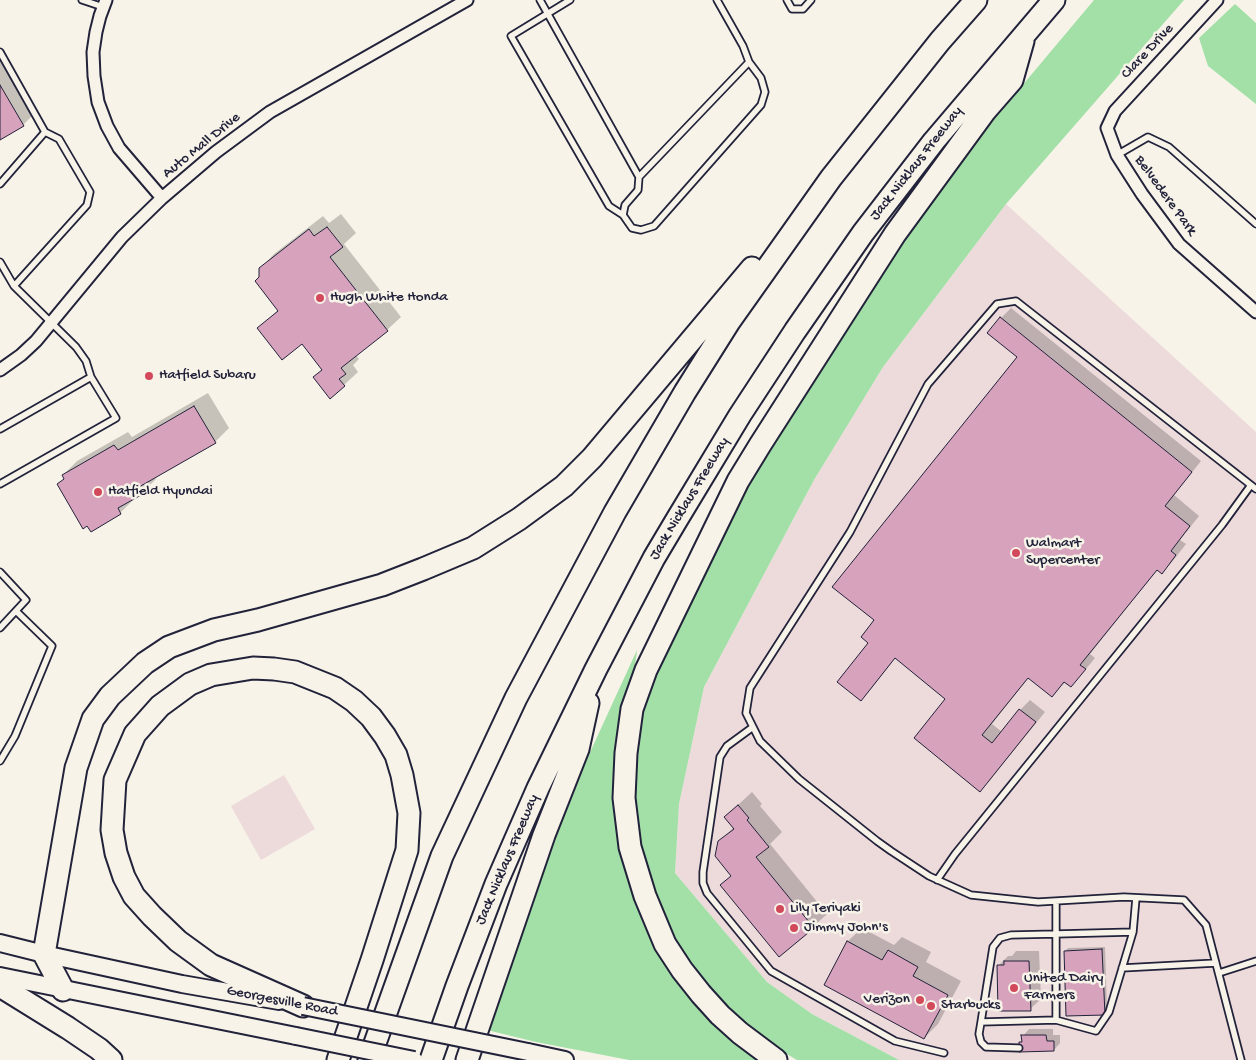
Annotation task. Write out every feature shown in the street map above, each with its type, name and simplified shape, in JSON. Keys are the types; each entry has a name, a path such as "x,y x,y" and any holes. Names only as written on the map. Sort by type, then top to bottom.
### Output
{"highway":[{"path":"369,1060 442,856 521,690 610,520 685,392 729,322 827,184 940,41 976,0"},
{"name":"Jack Nicklaus Freeway","path":"431,1060 496,884 538,788 596,669 676,520 795,331 863,233 940,134 1054,0"},
{"path":"776,1060 740,1033 700,994 665,944 645,896 630,847 624,798 626,753 632,709 646,670 738,482 895,234 985,111 1012,80 1026,33"},
{"path":"63,990 44,954 76,768 93,718 110,696 145,663 169,647 214,630 258,620 382,585 473,548 519,519 564,486 592,458 827,184"},
{"path":"303,1006 211,965 178,941 134,896 124,876 116,853 112,830 115,780 134,734 160,706 190,684 211,676 253,668 274,669 295,672 335,688 354,701 371,717 396,755 409,813 407,850 338,1060"},
{"path":"466,1060 544,834 578,749 596,669"},
{"path":"0,986 68,1028 99,1049 111,1060"}],"main road":[{"name":"Georgesville Road","path":"0,943 182,984 303,1006 564,1060"},
{"name":"Georgesville Road","path":"0,976 414,1060"}],"street":[{"name":"Auto Mall Drive","path":"0,370 36,341 122,237 162,198 216,152 270,112 467,0"},
{"name":"Clare Drive","path":"1107,128 1114,111 1217,0"},
{"path":"105,4 100,16 93,52 98,102 118,148 162,198"},
{"name":"Belvedere Park","path":"1107,128 1117,155 1142,194 1179,244 1256,312"}],"lane":[{"path":"82,0 105,4"},
{"path":"540,0 639,177 638,190 625,205 623,215"},
{"path":"570,0 511,36 609,206 623,215 632,228 641,230 654,226 761,105 765,92 761,78 749,62 743,46 717,0"},
{"path":"787,0 792,9 803,9 812,0"},
{"path":"0,52 45,132 59,139 90,192 87,205 14,286"},
{"path":"639,177 749,62"},
{"path":"0,184 45,132"},
{"path":"1117,155 1148,137 1169,147 1256,224"},
{"path":"0,262 14,286 76,346 116,418 0,484"},
{"path":"937,880 955,854 1253,487 1016,301 997,304 928,384 850,532 750,688 746,713 760,741 799,779 876,841 929,876 937,880 971,895 1038,902 1136,898 1184,900 1206,925 1241,1060"},
{"path":"0,429 91,376"},
{"path":"0,572 26,600 0,628"},
{"path":"0,761 15,736 52,646 16,611"},
{"path":"753,726 728,746 720,757 703,872 703,883 707,892 771,971 895,1041 944,1053"},
{"path":"981,1022 1056,1020 1096,1031 1109,1012 1133,932 1136,898"},
{"path":"1056,901 1056,1020"},
{"path":"1019,1048 986,1047 981,1042 979,1034 993,947 1000,938 1011,935 1133,932"},
{"path":"1219,973 1256,960"},
{"path":"1122,968 1216,963"}],"shaded area":[{"path":"1006,204 1256,432 1256,1060 899,1060 812,1014 767,982 675,873 679,804 704,687 814,480 883,367"},
{"path":"284,775 315,829 261,860 231,806"}],"green space":[{"path":"1094,0 1184,0 1006,204 883,367 814,480 704,687 679,804 675,873 767,982 812,1014 899,1060 797,1060 768,1043 730,1012 704,986 678,947 655,902 635,840 633,788 636,733 649,683 729,517 801,393 937,187"},
{"path":"1235,4 1256,23 1256,104 1208,66 1199,38"},
{"path":"637,650 632,691 621,728 644,915 763,1060 629,1060 536,1042 487,1030 564,809"}],"building":[{"path":"0,85 24,126 0,140"},
{"path":"327,227 343,247 330,257 388,331 341,368 346,374 339,379 345,386 330,399 313,377 322,370 302,344 282,360 257,328 278,311 255,281 259,277 259,268 309,229 314,236"},
{"name":"Walmart Supercenter","path":"1000,317 1192,472 1165,506 1190,526 1171,551 1176,555 1162,574 1157,570 1080,665 1086,669 1071,687 1064,682 1052,697 1028,678 982,735 992,743 1019,709 1036,722 980,792 914,738 945,699 895,658 861,701 837,682 868,643 861,637 874,620 832,587 1017,357 987,333"},
{"path":"194,406 216,443 139,487 143,494 118,508 121,514 91,532 87,526 83,529 57,484 64,479 62,475 114,445 118,450"},
{"path":"738,805 749,818 747,820 769,847 756,857 814,928 779,957 720,885 731,876 715,856 718,841 734,829 724,817"},
{"path":"847,941 882,960 888,950 918,967 913,976 948,995 924,1039 824,985"},
{"path":"1102,949 1105,1015 1066,1016 1064,951"},
{"name":"United Dairy Farmers","path":"1004,961 1029,961 1031,1011 998,1011 997,965 1004,965"},
{"path":"1021,1035 1046,1035 1047,1041 1054,1041 1054,1051 1019,1052 1019,1042 1022,1042"}],"place":[{"name":"Hugh White Honda","path":"320,298"},
{"name":"Hatfield Subaru","path":"149,376"},
{"name":"Hatfield Hyundai","path":"98,492"},
{"name":"Walmart Supercenter","path":"1016,553"},
{"name":"Lily Teriyaki","path":"780,909"},
{"name":"Jimmy John's","path":"794,928"},
{"name":"United Dairy Farmers","path":"1014,988"},
{"name":"Verizon","path":"920,1000"},
{"name":"Starbucks","path":"931,1006"}]}
